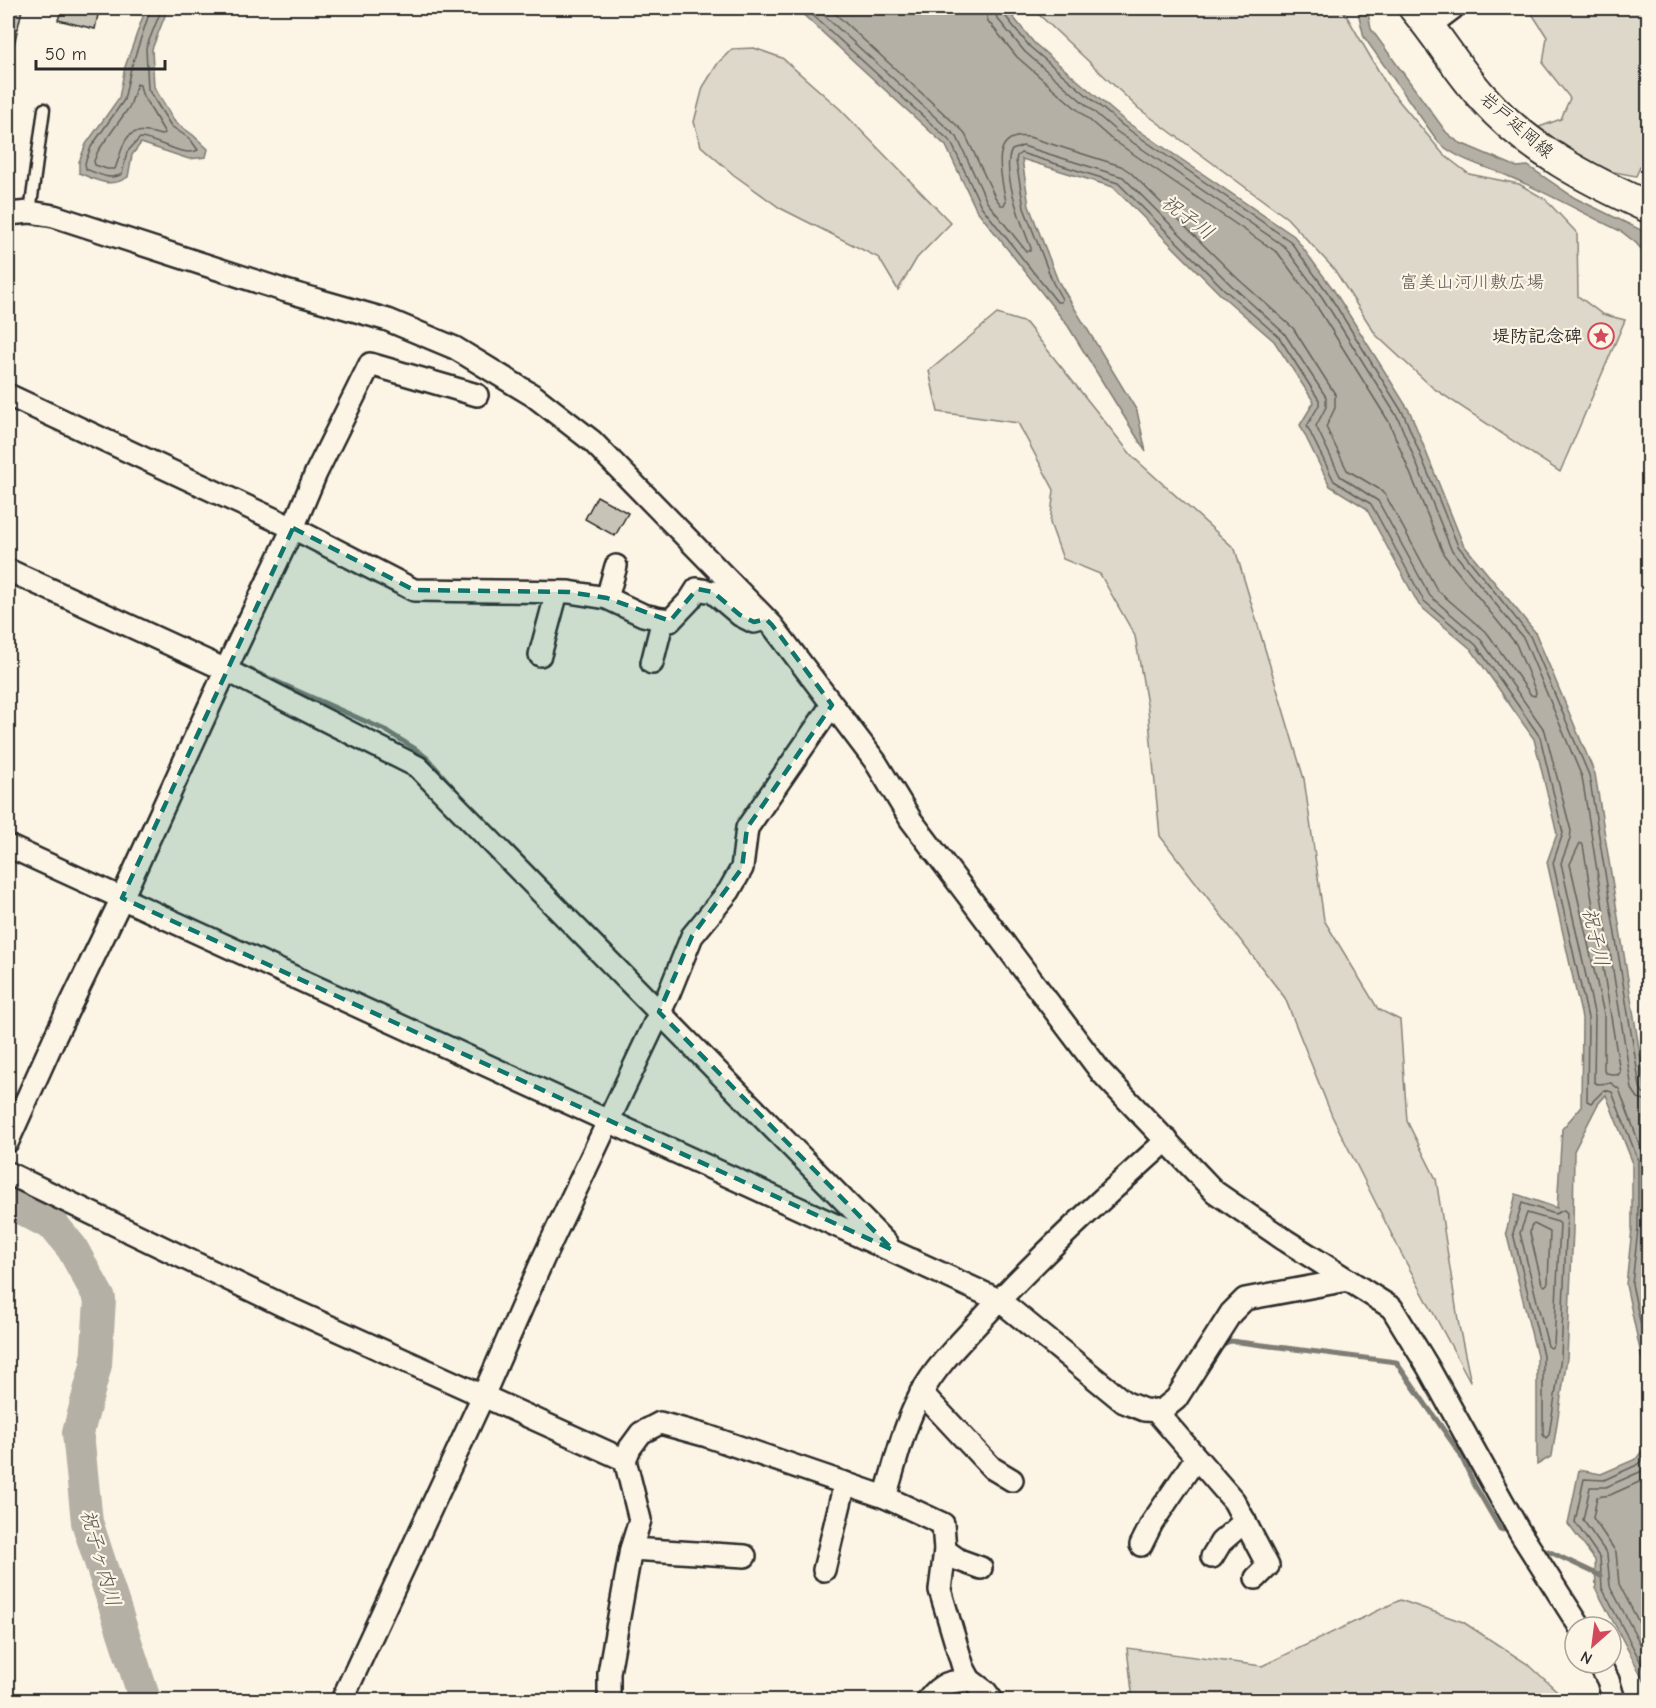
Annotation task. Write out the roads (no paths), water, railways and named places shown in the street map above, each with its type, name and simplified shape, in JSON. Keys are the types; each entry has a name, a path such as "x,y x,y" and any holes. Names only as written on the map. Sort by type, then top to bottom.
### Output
{"main road":[{"name":"岩戸延岡線","path":"1422,17 1484,100 1522,135 1562,163 1648,207"}],"street":[{"path":"1422,17 1453,8"},
{"path":"8,214 30,212 54,216 286,291 388,320 455,348 534,396 592,441 766,619 875,761 911,820 1101,1072 1215,1192 1392,1308 1428,1367 1519,1531 1572,1615"},
{"path":"8,1141 293,528 316,473 370,364 477,395"},
{"path":"8,395 293,528 414,590 557,592 607,598 643,615 670,621 697,589 713,592 740,615 754,622 766,619"},
{"path":"607,598 616,566"},
{"path":"8,570 226,670 418,767 893,1250"},
{"path":"540,655 557,592"},
{"path":"652,663 663,619"},
{"path":"342,1701 483,1396 543,1259 610,1121 692,936 729,891 742,868 747,828 832,705"},
{"path":"8,846 999,1300 1124,1402 1144,1410 1161,1411 1176,1399 1231,1312 1245,1299 1348,1280"},
{"path":"885,1497 905,1427 921,1392 945,1359 1071,1227 1167,1140"},
{"path":"8,1173 284,1306 625,1460"},
{"path":"921,1392 992,1468 1012,1480"},
{"path":"1155,1410 1234,1501 1268,1566 1256,1578"},
{"path":"609,1701 609,1673 631,1549 640,1520 625,1460 641,1432 660,1423 707,1436 885,1497 943,1524 945,1550 940,1590 963,1667 970,1680 986,1692 992,1701"},
{"path":"1141,1545 1152,1523 1196,1458"},
{"path":"824,1570 845,1483"},
{"path":"1212,1557 1221,1542 1245,1521"},
{"path":"631,1549 745,1556"},
{"path":"945,1550 959,1560 981,1568"},
{"path":"1605,1675 1614,1701"},
{"path":"928,1701 934,1692 949,1682 970,1680"}],"lane":[{"path":"30,212 44,109"}],"water":[{"path":"146,8 168,8 152,49 154,87 175,122 208,149 206,157 189,159 141,143 132,155 128,177 109,183 98,181 79,173 79,162 86,144 119,98 125,67"},
{"name":"祝子川","path":"796,8 1006,8 1034,43 1125,121 1294,236 1333,289 1410,412 1463,544 1535,632 1595,774 1648,1104 1648,1387 1626,1285 1632,1229 1632,1161 1606,1095 1598,1104 1574,1151 1567,1358 1552,1456 1537,1465 1537,1356 1506,1232 1516,1194 1557,1208 1562,1129 1581,1107 1582,1018 1547,862 1557,834 1534,739 1471,649 1419,605 1366,508 1330,486 1300,425 1314,402 1274,341 1221,295 1113,187 1022,159 1029,206 1058,281 1137,411 1146,452 1068,326 976,209 946,146"},
{"path":"1357,8 1367,8 1371,29 1446,132 1458,142 1517,167 1528,166 1575,198 1641,230 1648,239 1648,257 1622,232 1524,183 1464,159 1439,143 1364,37"},
{"path":"1648,1443 1648,1688 1623,1640 1623,1615 1610,1615 1596,1589 1595,1560 1568,1524 1579,1470 1601,1474 1636,1459"}],"waterway":[{"path":"29,568 59,582"},
{"path":"237,664 385,730 427,758 457,792"},
{"path":"674,1012 694,1033"},
{"name":"祝子ヶ内川","path":"8,1205 18,1207 54,1226 72,1248 100,1299 96,1365 78,1433 87,1522 145,1700"},
{"path":"1217,1346 1231,1341 1396,1362 1459,1452 1474,1484 1500,1529 1503,1530"},
{"path":"1548,1551 1601,1576"}],"place":[{"name":"堤防記念碑","path":"1601,336"}],"park label":[{"name":"富美山河川敷広場","path":"1472,282"}]}
